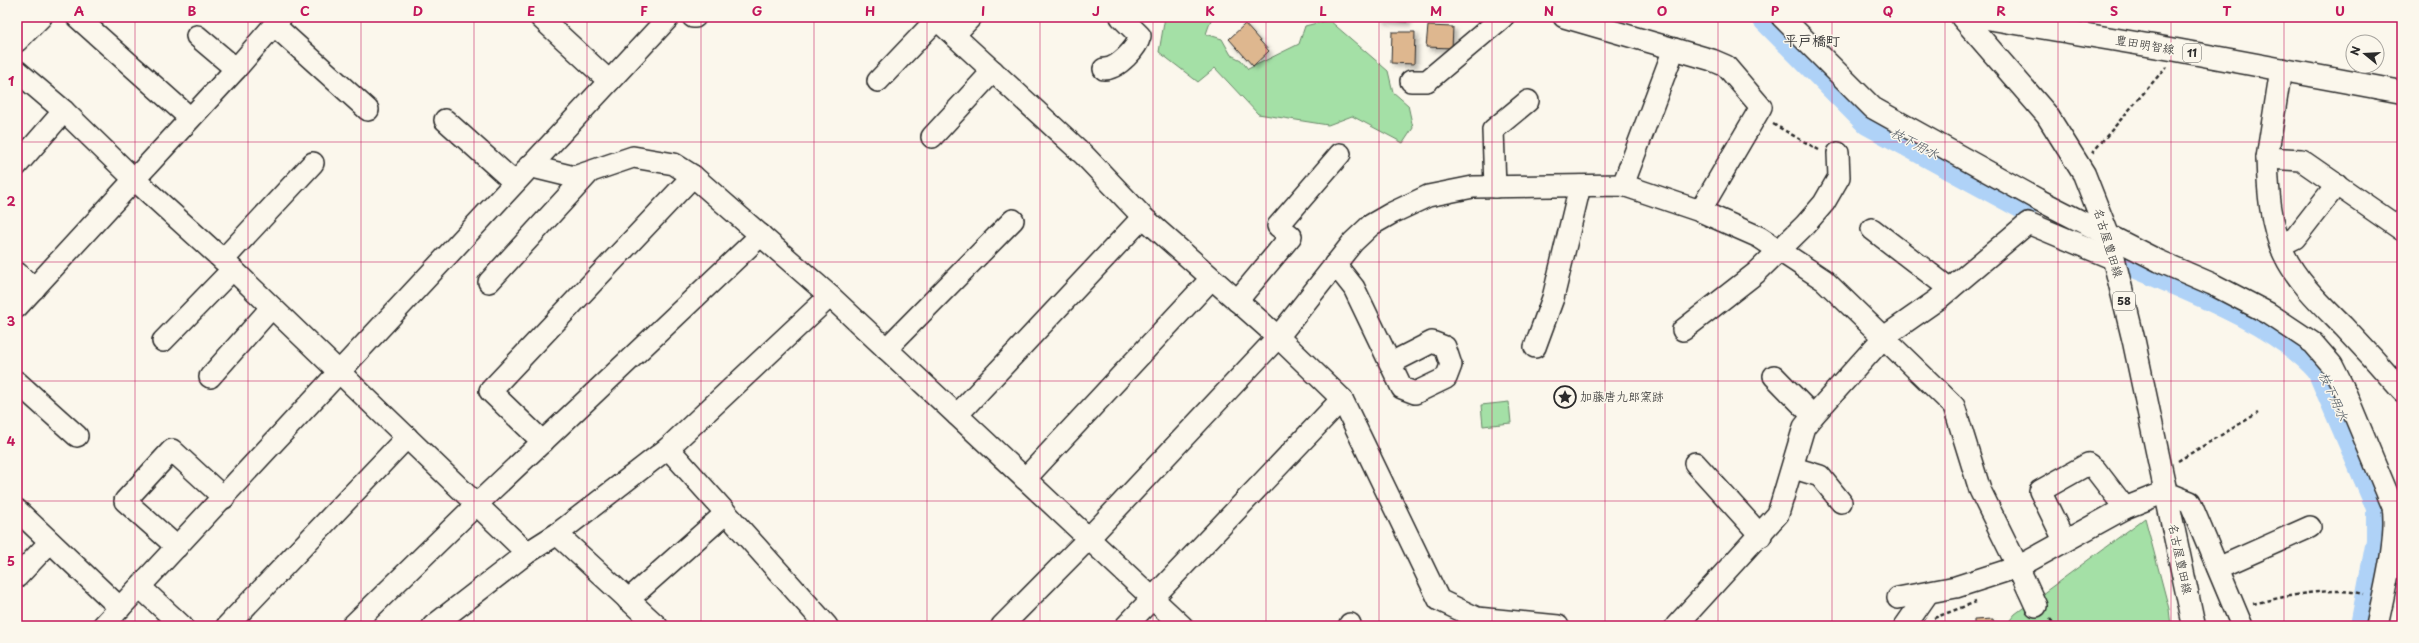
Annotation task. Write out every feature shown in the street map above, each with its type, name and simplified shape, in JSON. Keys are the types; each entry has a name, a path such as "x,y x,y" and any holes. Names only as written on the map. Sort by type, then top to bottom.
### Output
{"main road":[{"name":"名古屋豊田線","path":"1962,17 2047,116 2084,174 2108,235 2134,342 2194,626"},
{"name":"豊田明智線","path":"1981,17 2171,49 2402,92"}],"street":[{"path":"17,41 41,17"},
{"path":"77,17 190,118"},
{"path":"103,626 341,373 514,182 669,17"},
{"path":"954,35 971,17"},
{"path":"1104,68 1109,69 1117,64 1138,43 1140,36 1121,17"},
{"path":"1411,81 1427,81 1503,17"},
{"path":"1564,17 1712,60 1726,66 1761,107 1700,211"},
{"path":"1782,17 1873,108 2108,235 2159,261 2212,284 2268,313 2313,343 2332,365 2343,387 2393,507 2395,520 2393,541 2377,626"},
{"path":"541,18 609,81"},
{"path":"878,81 935,18 1084,155 1143,217 1278,337 1342,399 1439,600 1477,618 1558,626"},
{"path":"17,307 135,180 278,21 368,110"},
{"path":"197,36 236,69"},
{"path":"1623,185 1674,49"},
{"path":"2281,69 2267,158 2268,191 2284,255 2312,294 2378,362 2402,391"},
{"path":"17,71 64,111 135,180 227,265 527,553"},
{"path":"932,137 993,71"},
{"path":"1495,187 1493,130 1528,101"},
{"path":"17,165 64,111"},
{"path":"445,120 514,182"},
{"path":"1237,301 1291,236 1278,226 1340,154"},
{"path":"1683,330 1780,251 1824,203 1839,177 1838,155"},
{"path":"529,166 574,177 588,174 633,158 674,164 693,176 830,296 1182,626"},
{"path":"2267,158 2302,160 2402,230"},
{"path":"163,341 313,163"},
{"path":"488,282 588,174"},
{"path":"543,442 490,390 693,176"},
{"path":"2281,245 2295,238 2337,184"},
{"path":"1002,626 1089,538 1278,337 1335,264 1371,225 1428,196 1473,188 1495,187 1623,185 1700,211 1759,237 1824,280 1954,406 1980,490 2036,606"},
{"path":"1535,347 1553,298 1580,186"},
{"path":"957,415 1143,217"},
{"path":"886,349 1013,220"},
{"path":"1676,626 1761,536 1778,514 1794,468 1804,427 1884,337 1950,289 2028,223 2114,259"},
{"path":"1872,229 1950,289"},
{"path":"352,626 476,504 762,236"},
{"path":"1335,264 1354,288 1391,363"},
{"path":"17,273 34,289"},
{"path":"1025,479 1211,279"},
{"path":"433,626 527,553 557,534 668,448 830,296"},
{"path":"210,377 271,308"},
{"path":"1774,376 1813,416"},
{"path":"17,382 77,436"},
{"path":"1126,626 1342,399"},
{"path":"227,626 407,437"},
{"path":"668,448 827,626"},
{"path":"177,547 125,501 172,450 224,498"},
{"path":"1695,463 1761,536"},
{"path":"2064,540 2040,491 2088,464 2096,469 2125,508"},
{"path":"1794,468 1820,476 1841,502"},
{"path":"1898,598 1956,587 2018,567 2064,540 2125,508 2165,492 2190,502 2239,618"},
{"path":"17,510 120,608"},
{"path":"628,600 726,513"},
{"path":"2218,568 2310,527"},
{"path":"557,534 657,626"},
{"path":"17,577 50,542"},
{"path":"140,587 182,626"},
{"path":"1905,626 1928,593"}],"path":[{"path":"2079,166 2102,144 2165,69 2171,49"},
{"path":"1757,114 1823,152 1838,155"},
{"path":"2174,463 2258,412"},
{"path":"2239,618 2282,597 2323,593 2360,593"},
{"path":"1929,620 1981,601"}],"green space":[{"path":"1165,17 1212,17 1206,34 1222,39 1231,55 1241,60 1248,69 1299,44 1305,26 1329,20 1388,71 1393,92 1408,105 1413,128 1403,143 1352,116 1328,125 1258,114 1215,68 1198,82 1159,52"},
{"path":"1509,402 1511,423 1483,426 1481,405"},
{"path":"2145,518 2169,609 2171,626 2005,626 2015,614"}],"building":[{"path":"1381,17 1408,17 1407,22 1381,20"},
{"path":"1245,24 1269,51 1253,66 1229,39"},
{"path":"1428,26 1453,27 1452,48 1426,47"},
{"path":"1392,32 1415,32 1414,64 1391,63"},
{"path":"1993,619 1994,626 1974,626 1974,620"}],"waterway":[{"name":"枝下用水","path":"1768,17 1870,120 2023,203"},
{"name":"枝下用水","path":"2140,264 2212,295 2262,321 2305,351 2322,368 2382,507 2382,541 2366,626"}],"place":[{"name":"加藤唐九郎窯跡","path":"1565,397"}],"district":[{"name":"平戸橋町","path":"1812,41"}]}
